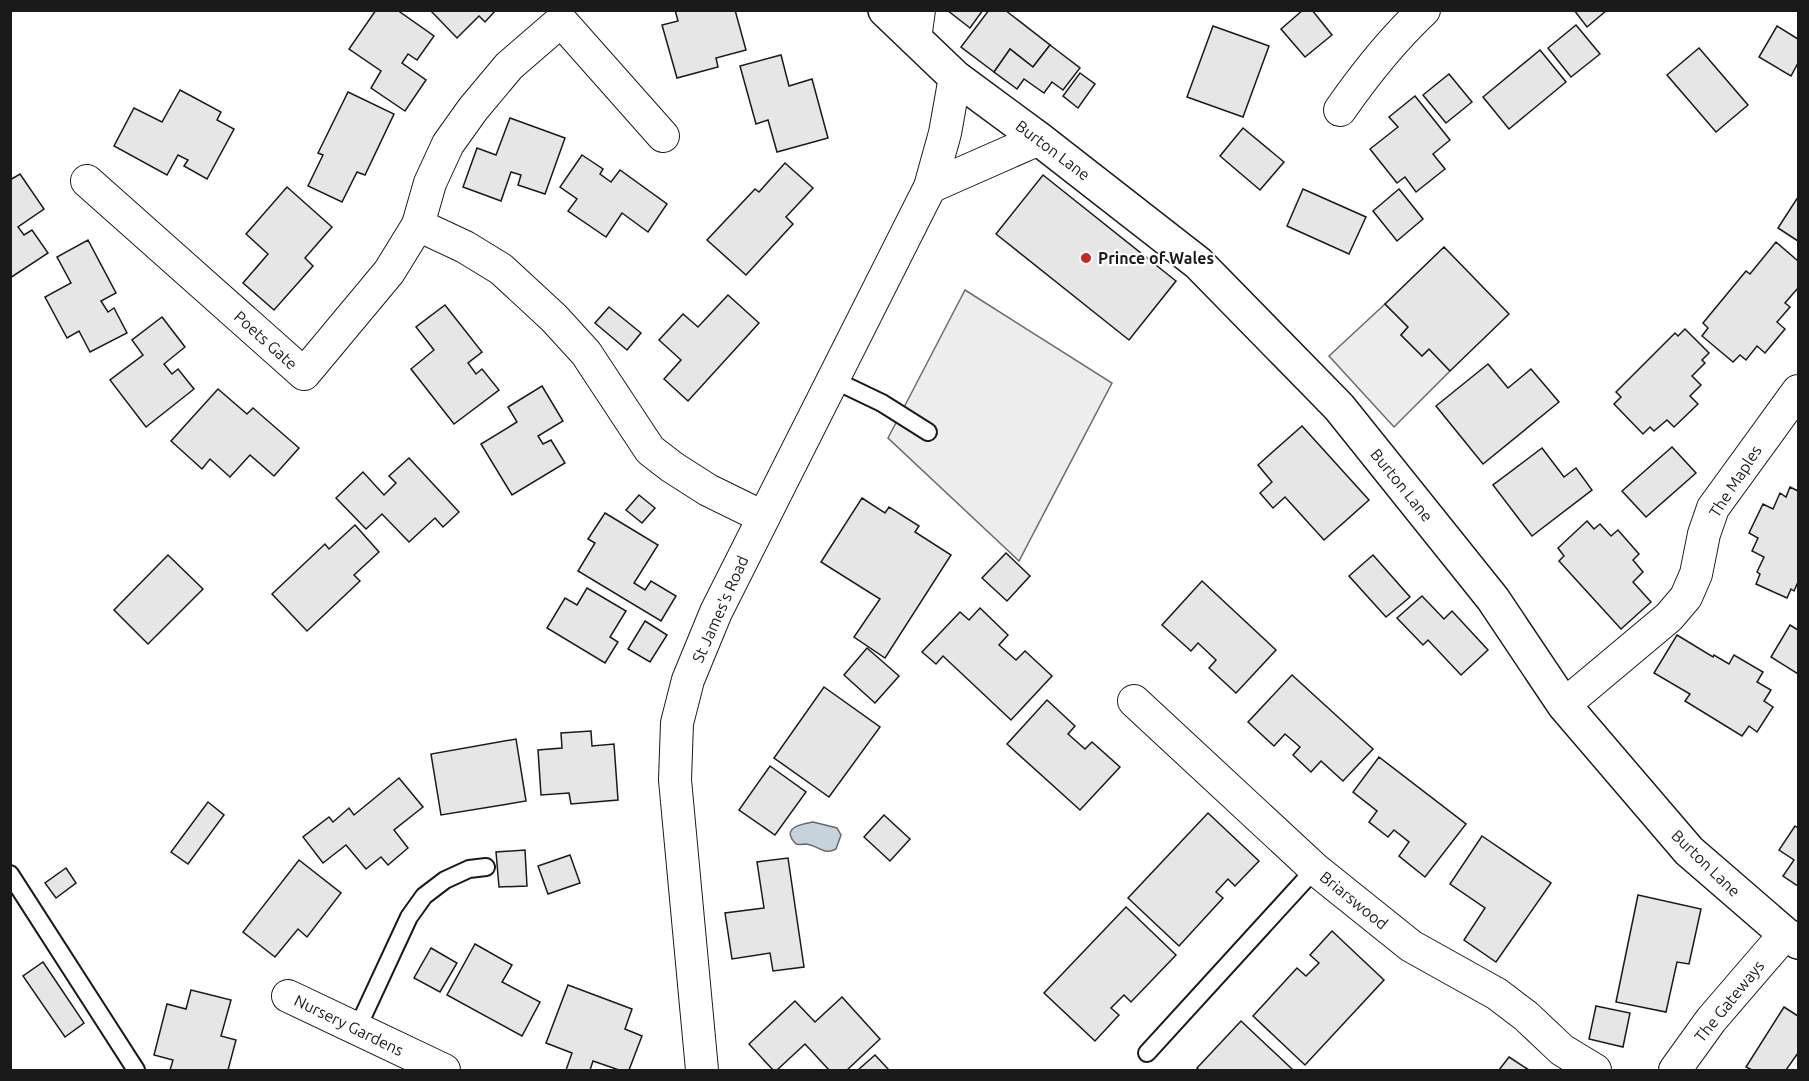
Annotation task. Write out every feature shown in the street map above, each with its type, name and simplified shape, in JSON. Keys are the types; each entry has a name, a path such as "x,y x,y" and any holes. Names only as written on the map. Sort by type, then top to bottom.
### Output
{"street":[{"name":"Burton Lane","path":"885,10 917,25 954,77 1039,139 1198,263 1338,407 1493,599 1564,705 1689,851 1792,938"},
{"path":"1340,110 1363,77 1398,35 1424,10"},
{"name":"Poets Gate","path":"87,181 304,374 389,272 418,225 430,183 448,144 509,66 561,21 663,136"},
{"name":"St James's Road","path":"702,1071 675,780 677,723 688,680 716,612 930,187 945,133 954,77"},
{"path":"930,187 1039,139"},
{"path":"418,225 465,247 501,270 554,318 586,352 650,450 708,490 763,517"},
{"name":"The Maples","path":"1564,705 1669,617 1686,597 1696,574 1704,534 1713,508 1798,391"},
{"name":"Briarswood","path":"1134,700 1315,869 1411,946 1497,994 1526,1016 1562,1050 1595,1071"},
{"name":"The Gateways","path":"1676,1071 1710,1020 1792,938"},
{"name":"Nursery Gardens","path":"288,996 444,1071"}],"lane":[{"path":"834,380 882,403 928,432"},
{"path":"357,1029 409,917 424,896 446,880 469,869 486,867"},
{"path":"1148,1053 1315,869"},
{"path":"10,874 136,1071"}],"shaded area":[{"path":"965,290 1112,383 1019,561 888,438"},
{"path":"1385,304 1408,327 1401,335 1422,356 1429,349 1450,371 1394,427 1329,356"},
{"path":"813,822 837,828 841,835 836,849 824,851 806,844 796,844 790,834 791,831 798,826"}],"building":[{"path":"376,10 397,10 434,36 417,60 408,54 402,63 426,80 405,111 371,88 381,71 349,49"},
{"path":"496,10 485,22 479,16 457,38 431,11"},
{"path":"675,10 735,10 746,50 716,58 718,67 677,78 662,25 678,21"},
{"path":"947,10 983,10 970,28"},
{"path":"989,10 1005,10 1050,45 1033,67 1010,49 994,72 961,47"},
{"path":"1303,10 1312,10 1332,35 1305,57 1281,29"},
{"path":"1574,10 1607,10 1587,27"},
{"path":"1576,25 1600,54 1571,77 1548,48"},
{"path":"1213,26 1269,46 1243,117 1187,97"},
{"path":"1777,26 1798,39 1798,63 1791,76 1759,57"},
{"path":"1050,45 1080,68 1063,90 1052,82 1044,93 1024,79 1017,89 994,72 1010,49 1033,67"},
{"path":"1699,48 1748,105 1716,132 1667,75"},
{"path":"1540,50 1566,82 1509,129 1483,97"},
{"path":"781,55 789,86 812,79 828,138 777,152 768,120 756,124 740,66"},
{"path":"1080,73 1095,84 1078,108 1063,96"},
{"path":"1449,74 1472,102 1446,123 1423,95"},
{"path":"180,90 221,112 217,120 234,129 207,179 184,166 188,160 178,155 167,175 114,146 134,108 162,122"},
{"path":"348,92 394,114 365,175 357,172 342,202 308,186 323,155 318,153"},
{"path":"1415,96 1450,140 1433,154 1445,169 1416,192 1405,177 1397,183 1370,149 1398,127 1389,117"},
{"path":"510,118 565,138 545,194 518,185 521,175 511,172 501,201 463,187 477,148 496,155"},
{"path":"1243,128 1284,162 1260,190 1220,156"},
{"path":"582,155 603,169 600,174 611,182 620,170 667,204 648,232 622,213 606,237 568,211 577,199 560,187"},
{"path":"785,163 813,188 786,217 793,224 746,275 707,240 755,189 759,192"},
{"path":"20,174 44,209 18,227 24,235 32,230 48,253 10,278 10,180"},
{"name":"Prince of Wales","path":"1043,175 1176,281 1129,340 996,234"},
{"path":"287,187 332,227 305,258 313,266 274,310 243,283 268,254 246,234"},
{"path":"1303,189 1366,217 1349,254 1287,226"},
{"path":"1399,189 1423,219 1397,241 1373,211"},
{"path":"1798,197 1798,241 1778,228"},
{"path":"88,240 116,293 101,301 108,312 114,308 127,333 90,352 79,331 67,338 45,297 71,283 57,257"},
{"path":"1776,242 1798,261 1798,288 1785,303 1790,307 1777,322 1785,329 1765,353 1757,346 1746,360 1740,355 1733,362 1702,336 1708,328 1703,323 1746,271 1750,274"},
{"path":"1444,247 1509,314 1450,371 1429,349 1422,356 1401,335 1408,327 1385,304"},
{"path":"728,295 759,323 688,401 664,379 681,360 659,340 683,314 698,327"},
{"path":"445,305 482,352 468,363 476,374 482,369 499,390 454,424 411,369 434,350 416,327"},
{"path":"609,307 641,333 627,350 595,323"},
{"path":"162,317 185,347 164,364 172,374 178,369 194,389 146,427 110,380 143,355 132,340"},
{"path":"1685,329 1709,353 1702,360 1705,363 1692,376 1701,385 1690,396 1698,404 1674,427 1667,420 1654,431 1650,427 1643,434 1614,404 1621,397 1616,392 1675,333 1678,336"},
{"path":"1488,364 1508,388 1531,369 1559,402 1483,464 1436,406"},
{"path":"542,386 563,421 538,436 543,444 551,440 565,463 512,495 481,444 517,422 508,407"},
{"path":"218,389 247,414 253,408 299,448 274,476 250,455 230,477 210,459 202,469 171,441"},
{"path":"1302,426 1369,500 1324,540 1285,497 1273,508 1260,493 1272,482 1258,465"},
{"path":"1672,447 1696,473 1646,517 1622,491"},
{"path":"1542,448 1564,477 1576,468 1592,490 1532,536 1493,485"},
{"path":"409,458 459,512 443,527 435,518 409,542 382,514 366,529 336,498 363,472 384,495 396,483 389,476"},
{"path":"1790,487 1798,491 1798,582 1794,591 1791,589 1787,598 1756,584 1760,574 1757,572 1764,557 1752,551 1758,538 1749,533 1763,504 1773,509 1780,493 1786,497"},
{"path":"639,495 655,508 642,523 626,510"},
{"path":"862,498 885,513 889,507 919,526 915,532 951,555 885,658 854,637 880,599 821,562"},
{"path":"605,513 658,545 634,583 645,590 651,581 676,596 661,621 578,571 595,543 588,539"},
{"path":"1587,521 1594,529 1600,524 1611,536 1618,530 1639,554 1633,560 1643,572 1633,582 1651,602 1621,629 1559,561 1564,556 1558,548"},
{"path":"355,525 379,552 354,575 360,581 307,631 272,594 325,544 329,549"},
{"path":"1006,553 1030,576 1007,601 982,578"},
{"path":"168,555 203,589 148,644 114,610"},
{"path":"1373,555 1410,597 1386,617 1349,576"},
{"path":"1202,581 1276,650 1236,693 1209,668 1216,660 1198,643 1191,651 1162,625"},
{"path":"587,588 626,611 610,637 618,642 605,663 547,628 565,598 577,605"},
{"path":"1422,596 1444,619 1452,611 1488,650 1461,675 1428,640 1423,645 1397,618"},
{"path":"980,608 1008,635 999,645 1016,660 1025,651 1052,676 1011,720 943,656 936,664 922,652 960,612 969,620"},
{"path":"645,621 667,635 650,662 628,649"},
{"path":"1790,625 1798,630 1798,674 1771,657"},
{"path":"1677,635 1729,664 1734,655 1763,672 1757,682 1771,690 1764,701 1773,707 1757,732 1749,726 1742,736 1685,701 1690,694 1654,673"},
{"path":"867,648 899,676 875,703 844,675"},
{"path":"1292,675 1373,749 1343,781 1321,761 1311,772 1293,755 1300,747 1285,734 1274,746 1248,722"},
{"path":"824,687 880,727 829,797 774,758"},
{"path":"1047,700 1075,726 1068,734 1085,749 1092,742 1120,767 1080,810 1007,744"},
{"path":"591,731 592,746 614,744 618,800 571,804 569,793 541,795 538,750 562,748 561,733"},
{"path":"516,739 526,801 441,815 431,754"},
{"path":"1379,757 1466,824 1425,877 1399,856 1409,842 1394,830 1388,837 1369,822 1377,811 1353,792"},
{"path":"770,766 806,792 775,835 739,810"},
{"path":"399,778 423,807 394,830 408,848 388,865 381,857 366,869 346,845 323,863 303,837 329,817 333,822 349,808 354,815"},
{"path":"208,802 224,815 188,864 171,852"},
{"path":"1208,813 1259,861 1235,886 1228,879 1216,892 1223,898 1179,946 1128,898"},
{"path":"884,815 910,839 890,861 864,837"},
{"path":"1795,826 1798,828 1798,886 1783,876 1794,860 1779,850"},
{"path":"1482,836 1551,883 1496,962 1464,940 1485,908 1450,884"},
{"path":"525,850 527,886 499,887 496,852"},
{"path":"570,855 580,883 548,894 538,866"},
{"path":"788,858 804,967 773,971 770,953 732,959 725,913 764,908 757,862"},
{"path":"299,860 341,893 307,937 298,929 275,957 243,932"},
{"path":"66,868 76,883 56,898 45,883"},
{"path":"1638,895 1701,909 1689,964 1677,962 1666,1012 1616,1002"},
{"path":"1126,907 1176,955 1131,1002 1124,995 1111,1008 1119,1015 1095,1041 1044,993"},
{"path":"1332,931 1384,980 1305,1065 1253,1016 1297,968 1306,976 1319,963 1310,955"},
{"path":"475,944 512,965 502,982 540,1002 522,1036 447,995"},
{"path":"431,948 457,963 440,992 414,978"},
{"path":"43,962 84,1023 65,1037 23,976"},
{"path":"568,985 632,1009 625,1029 642,1036 629,1070 619,1070 593,1061 590,1070 566,1070 572,1053 546,1043"},
{"path":"191,990 231,1000 221,1036 236,1040 228,1070 170,1070 173,1060 154,1055 167,1004 186,1009"},
{"path":"842,997 880,1039 847,1070 829,1070 805,1044 777,1070 773,1070 749,1044 795,1001 815,1022"},
{"path":"1596,1006 1630,1013 1623,1047 1589,1039"},
{"path":"1784,1007 1798,1016 1798,1053 1786,1070 1752,1070 1746,1067"},
{"path":"1241,1021 1292,1069 1199,1070 1197,1068"},
{"path":"875,1055 889,1070 858,1070"},
{"path":"1509,1057 1529,1070 1499,1070"}],"place":[{"name":"Prince of Wales","path":"1086,258"}]}
